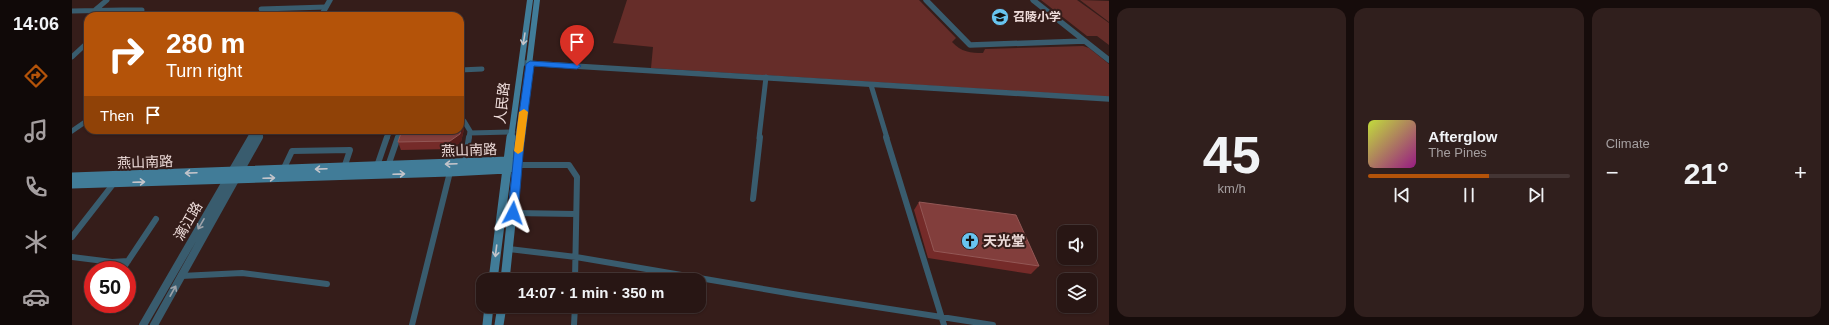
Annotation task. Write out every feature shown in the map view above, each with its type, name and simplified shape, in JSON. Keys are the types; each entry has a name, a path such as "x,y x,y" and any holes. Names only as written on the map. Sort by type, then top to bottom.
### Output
{"main road":[{"name":"人民路","path":"494,273 507,165 513,132 520,63 530,0"},
{"name":"人民路","path":"506,273 517,165 538,0"},
{"name":"燕山南路","path":"72,177 236,174 347,170 377,166 466,163 517,165"},
{"name":"燕山南路","path":"72,184 227,180 236,174 283,170 450,172 507,165"},
{"path":"114,183 120,176"},
{"path":"487,325 488,313"},
{"path":"499,325 501,313"}],"street":[{"path":"94,11 107,0"},
{"path":"323,12 330,0"},
{"path":"328,12 335,0"},
{"path":"926,0 970,45 1085,41"},
{"path":"1033,0 1109,60"},
{"path":"260,9 326,7"},
{"path":"72,12 142,10 140,12"},
{"path":"72,57 84,46"},
{"path":"520,63 1109,99"},
{"path":"464,70 482,69"},
{"path":"753,198 766,78"},
{"path":"872,85 902,193 944,325"},
{"path":"464,121 470,131 466,163"},
{"path":"72,130 84,122"},
{"path":"470,133 513,132"},
{"name":"漓江路","path":"236,174 254,134"},
{"name":"漓江路","path":"154,325 236,174 261,134"},
{"path":"377,166 389,134"},
{"path":"388,166 400,134"},
{"path":"283,170 292,151 350,150 347,170"},
{"path":"517,165 569,165 577,177 575,273"},
{"path":"412,325 450,172"},
{"name":"漓江路","path":"143,325 227,180"},
{"path":"72,237 114,183"},
{"path":"513,213 576,214"},
{"path":"128,261 156,219"},
{"path":"509,249 576,256 993,325"},
{"path":"72,257 104,261"},
{"path":"181,276 242,273 328,284"},
{"path":"574,325 575,313"}],"shaded area":[{"path":"627,0 919,0 956,38 952,42 959,48 966,51 983,53 985,49 1083,46 1089,48 1109,64 1109,97 651,68 653,47 613,43"},
{"path":"1041,0 1077,0 1109,23 1109,45 1097,36 1087,36"},
{"path":"1080,0 1109,1 1109,22"}],"building":[{"path":"401,134 460,134 450,141 398,142"},
{"name":"天光堂","path":"919,202 1016,215 1039,266 934,251"}],"slow traffic":[{"path":"518,151 524,112"}],"place":[{"name":"召陵小学","path":"1000,17"},
{"name":"天光堂","path":"970,241"}],"route":[{"path":"513,213 519,143 530,64 577,66"}]}
